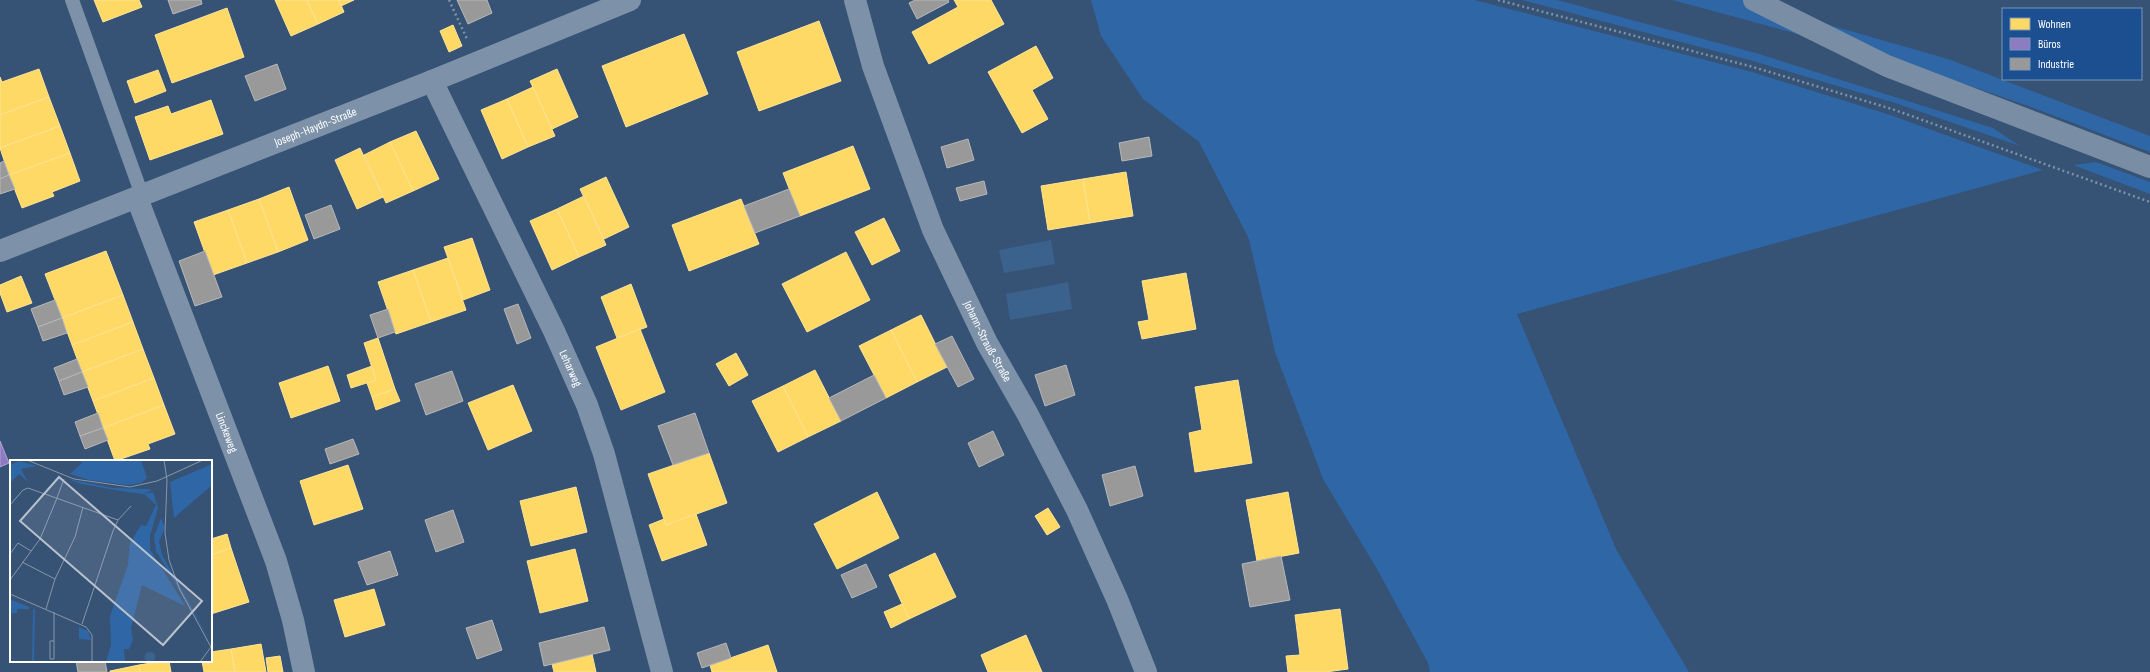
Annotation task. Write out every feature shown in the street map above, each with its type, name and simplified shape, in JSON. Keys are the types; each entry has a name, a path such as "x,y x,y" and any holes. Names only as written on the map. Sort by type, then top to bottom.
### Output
{"main road":[{"path":"1754,0 1887,66 2150,166"}],"street":[{"name":"Joseph-Haydn-Straße","path":"0,252 478,63 630,0"},
{"name":"Johann-Strauß-Straße","path":"855,0 873,66 933,230 987,343 1027,413 1077,510 1117,599 1146,672"},
{"name":"Leharweg","path":"432,81 554,331 587,404 604,454 662,672"},
{"name":"Linckeweg","path":"139,197 274,554 293,620 304,672"}],"lane":[{"path":"72,0 139,197"}],"path":[{"path":"449,0 478,63"},
{"path":"1498,0 1753,67 1892,109 2150,202"}],"shaded area":[{"path":"1091,0 1475,0 1752,72 1890,115 2043,170 1517,314 1617,551 1689,672 1430,672 1428,663 1377,569 1323,479 1275,352 1249,239 1199,142 1143,99 1101,36"},
{"path":"1522,0 1557,0 1756,53 1993,128 2020,146 1895,103 1753,61"},
{"path":"1672,0 1742,0 1948,59 2150,136 2150,152 2028,106 1940,76 1762,24"},
{"path":"2096,162 2150,182 2150,194 2073,165"},
{"path":"1051,240 1055,264 1004,273 999,250"},
{"path":"1068,282 1072,309 1010,320 1006,294"}],"building: Wohnen":[{"path":"94,0 139,0 142,7 103,22"},
{"path":"275,0 307,0 318,24 291,36"},
{"path":"307,0 339,0 344,12 318,24"},
{"path":"339,0 354,0 341,6"},
{"path":"954,0 991,0 1004,24 929,64 912,32 958,7"},
{"path":"227,8 244,57 172,83 155,35"},
{"path":"819,21 841,81 759,111 737,52"},
{"path":"453,25 462,46 449,52 440,31"},
{"path":"684,34 708,94 626,127 602,66"},
{"path":"1036,46 1053,78 1032,90 1048,119 1022,133 988,72"},
{"path":"39,69 49,97 0,115 0,77 2,82"},
{"path":"557,69 578,117 552,129 530,81"},
{"path":"158,70 166,91 135,103 127,81"},
{"path":"533,87 555,136 528,147 507,99"},
{"path":"49,97 60,126 0,148 0,115"},
{"path":"507,99 528,147 502,159 481,110"},
{"path":"211,100 223,134 150,160 135,117 168,106 171,114"},
{"path":"60,126 70,153 9,175 0,148"},
{"path":"416,131 439,179 413,191 390,142"},
{"path":"390,142 413,191 386,203 364,155"},
{"path":"853,146 870,189 800,216 783,173"},
{"path":"360,148 383,197 357,209 335,160"},
{"path":"70,153 80,181 52,192 54,196 22,208 9,175"},
{"path":"1126,172 1133,216 1090,223 1083,179"},
{"path":"606,177 629,227 604,239 580,189"},
{"path":"1083,179 1090,223 1048,230 1041,186"},
{"path":"289,187 308,240 278,252 259,199"},
{"path":"584,196 606,245 579,257 557,209"},
{"path":"259,199 278,252 247,263 228,210"},
{"path":"741,199 759,244 689,271 672,225"},
{"path":"557,209 579,257 552,270 530,221"},
{"path":"228,210 247,263 213,275 194,222"},
{"path":"884,218 900,251 872,265 855,232"},
{"path":"472,238 490,290 463,300 444,247"},
{"path":"106,251 123,295 62,318 45,274"},
{"path":"846,252 870,300 807,332 782,284"},
{"path":"448,258 466,310 431,322 413,270"},
{"path":"413,270 431,322 396,334 378,282"},
{"path":"1186,273 1196,329 1142,339 1138,322 1149,320 1142,281"},
{"path":"21,276 32,303 7,312 0,293 0,285"},
{"path":"631,284 647,327 617,338 601,297"},
{"path":"123,295 133,322 72,345 62,318"},
{"path":"921,315 947,367 917,382 891,330"},
{"path":"133,322 143,349 82,372 72,345"},
{"path":"640,329 665,392 621,410 596,347"},
{"path":"891,330 917,382 886,398 859,346"},
{"path":"378,338 395,389 372,397 367,383 376,380 364,343"},
{"path":"143,349 154,378 93,401 82,372"},
{"path":"736,353 748,375 729,386 716,364"},
{"path":"328,366 340,401 291,418 279,383"},
{"path":"372,366 376,380 351,388 347,375"},
{"path":"815,370 841,421 808,437 783,386"},
{"path":"154,378 164,405 103,428 93,401"},
{"path":"1238,380 1252,463 1195,472 1189,433 1202,430 1195,387"},
{"path":"513,385 532,431 488,450 468,403"},
{"path":"783,386 808,437 778,452 752,401"},
{"path":"395,389 400,401 376,410 372,397"},
{"path":"164,405 175,434 148,444 150,449 115,460 103,428"},
{"path":"709,453 727,503 666,525 648,474"},
{"path":"348,465 363,509 314,525 300,481"},
{"path":"576,487 587,532 531,546 520,501"},
{"path":"877,492 899,538 837,569 814,524"},
{"path":"1288,492 1299,553 1257,561 1246,500"},
{"path":"1048,508 1060,527 1047,535 1035,516"},
{"path":"696,514 707,545 662,561 649,525 664,519 666,525"},
{"path":"227,534 231,548 212,555 212,539"},
{"path":"231,548 249,602 212,614 212,555"},
{"path":"575,549 588,601 540,613 527,561"},
{"path":"935,553 956,597 909,619 889,575"},
{"path":"374,589 385,625 345,637 334,600"},
{"path":"902,604 909,619 891,628 884,612"},
{"path":"1340,609 1348,669 1326,672 1288,672 1286,656 1300,655 1295,615"},
{"path":"1026,635 1042,672 988,672 981,655"},
{"path":"261,644 266,672 235,672 231,649"},
{"path":"768,645 777,672 712,672 710,665"},
{"path":"231,649 235,672 204,672 202,662 212,662 212,652"},
{"path":"592,654 596,672 554,672 552,664"},
{"path":"280,656 283,672 268,672 266,658"},
{"path":"157,662 169,662 171,672 140,672 139,665"},
{"path":"139,665 140,672 110,672 110,671"}],"building: Büros":[{"path":"0,441 9,463 0,467"}],"building: Industrie":[{"path":"168,0 201,0 202,4 173,14"},
{"path":"457,0 487,0 492,13 468,24"},
{"path":"915,0 948,0 949,2 917,19 909,3"},
{"path":"277,64 286,89 255,101 245,76"},
{"path":"1149,137 1152,156 1122,161 1119,143"},
{"path":"968,139 974,160 947,168 941,147"},
{"path":"4,161 9,175 0,179 0,163"},
{"path":"9,175 15,189 0,194 0,179"},
{"path":"984,181 987,194 960,201 956,188"},
{"path":"789,189 800,216 755,233 744,206"},
{"path":"331,205 340,229 314,239 305,215"},
{"path":"205,251 222,297 195,306 179,261"},
{"path":"55,300 62,318 38,327 31,309"},
{"path":"518,304 531,338 517,344 504,309"},
{"path":"388,309 395,332 378,338 370,315"},
{"path":"62,318 67,333 43,341 38,327"},
{"path":"952,336 974,379 958,387 935,344"},
{"path":"77,359 82,372 59,381 54,368"},
{"path":"1066,365 1075,395 1045,406 1035,375"},
{"path":"452,371 463,401 426,415 415,384"},
{"path":"82,372 88,387 64,395 59,381"},
{"path":"874,375 886,398 841,421 829,398"},
{"path":"98,413 103,428 80,436 75,422"},
{"path":"695,413 709,453 673,465 658,426"},
{"path":"103,428 108,440 85,449 80,436"},
{"path":"993,431 1004,455 979,467 968,443"},
{"path":"353,439 359,454 330,464 325,449"},
{"path":"1135,466 1143,496 1110,506 1102,475"},
{"path":"453,510 464,542 436,552 425,520"},
{"path":"390,551 398,575 367,585 358,562"},
{"path":"1281,556 1290,600 1250,607 1242,564"},
{"path":"866,564 877,587 852,598 841,575"},
{"path":"492,620 502,650 477,659 466,628"},
{"path":"604,627 610,650 544,666 539,643"},
{"path":"726,643 731,658 702,668 697,653"},
{"path":"76,662 105,662 107,672 78,672"}]}
